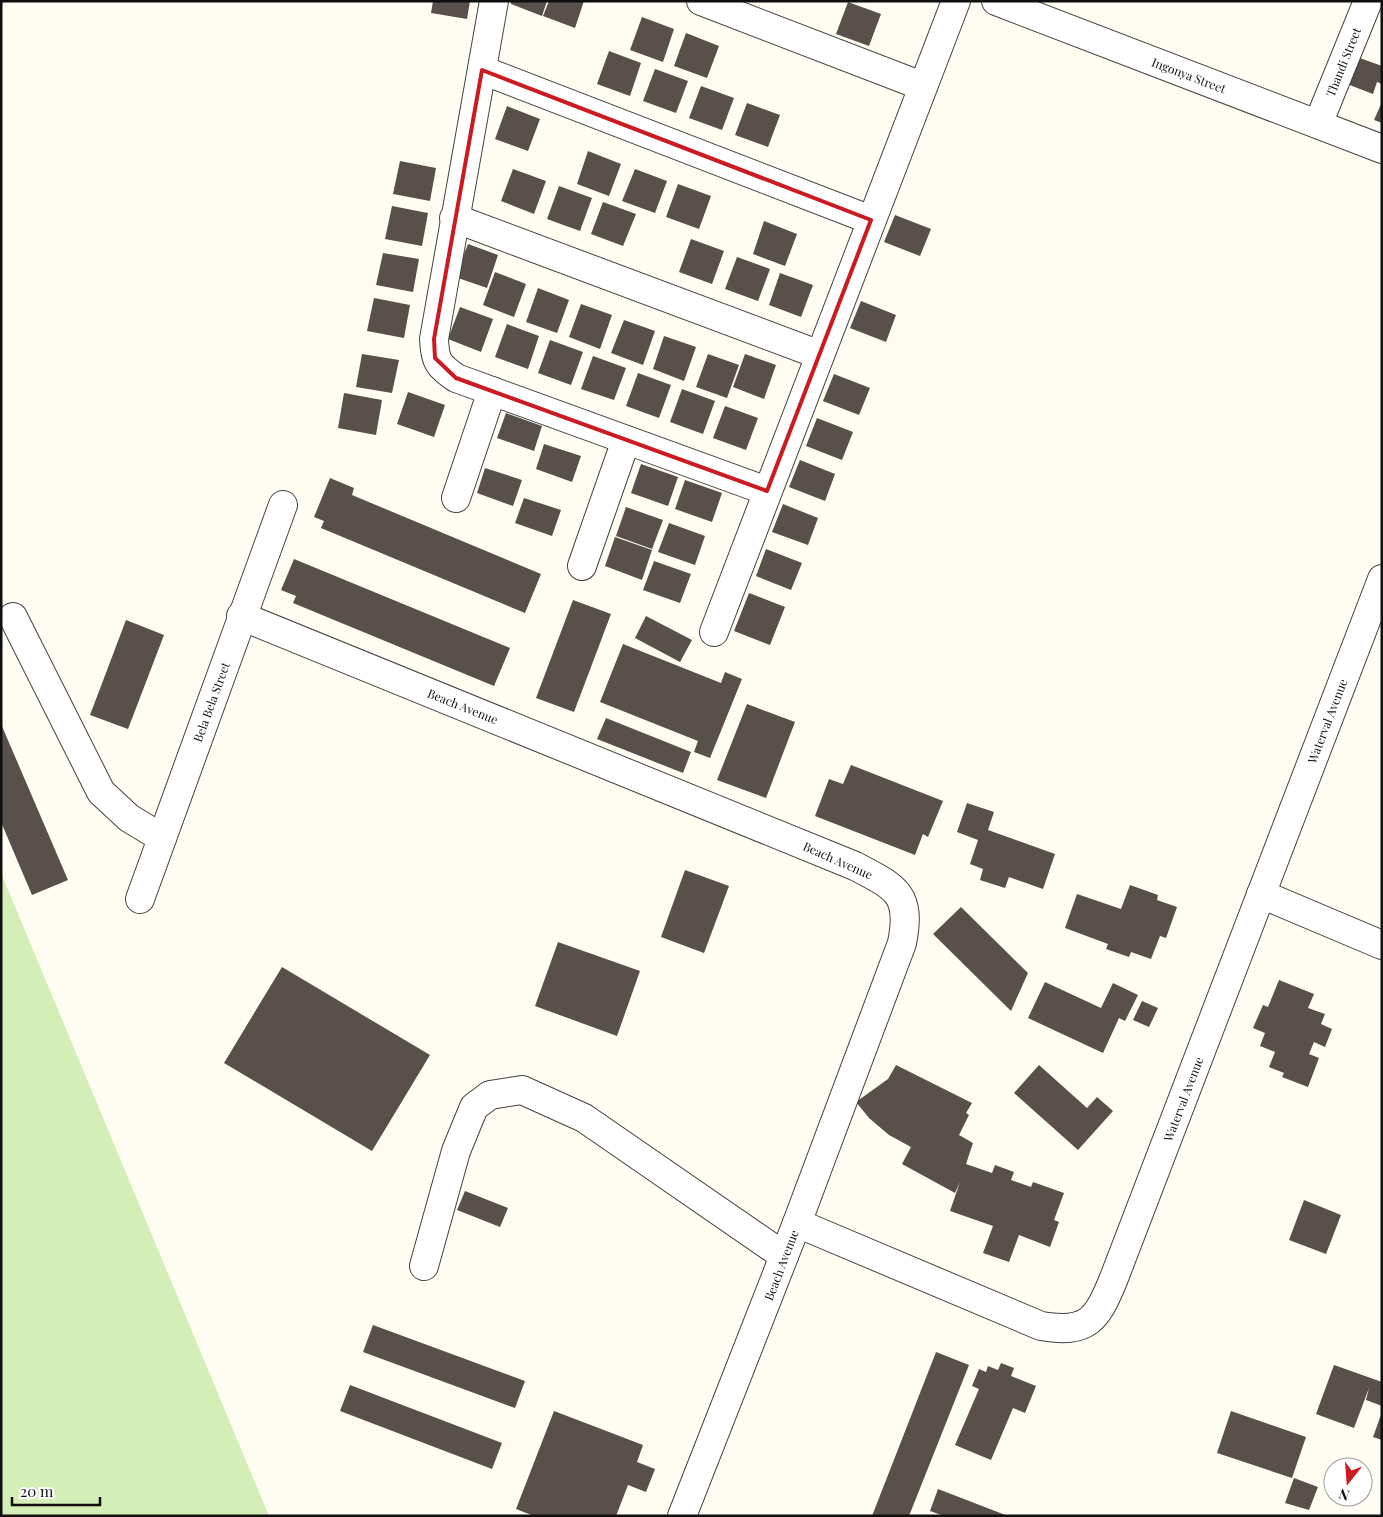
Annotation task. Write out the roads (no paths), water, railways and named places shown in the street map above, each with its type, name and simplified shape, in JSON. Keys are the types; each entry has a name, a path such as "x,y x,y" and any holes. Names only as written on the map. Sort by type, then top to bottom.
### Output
{"street":[{"path":"494,1 454,218 434,340 435,358 442,368 456,378 767,491"},
{"path":"701,1 922,86"},
{"path":"714,632 956,1"},
{"name":"Ingonya Street","path":"996,1 1382,150"},
{"name":"Thandi Street","path":"1318,124 1368,1"},
{"path":"482,70 871,220"},
{"path":"454,218 820,355"},
{"path":"456,498 492,392"},
{"path":"582,566 626,440"},
{"name":"Bela Bela Street","path":"140,899 241,616 283,505"},
{"name":"Waterval Avenue","path":"797,1224 1041,1326 1061,1330 1080,1327 1097,1313 1105,1300 1382,579"},
{"name":"Beach Avenue","path":"241,616 855,866 884,881 895,891 906,911 907,920 902,943 797,1224 682,1516"},
{"path":"12,617 101,792 129,818 162,838"},
{"path":"1261,894 1382,945"},
{"path":"424,1266 456,1151 474,1107 490,1095 522,1090 584,1118 784,1256"}]}
